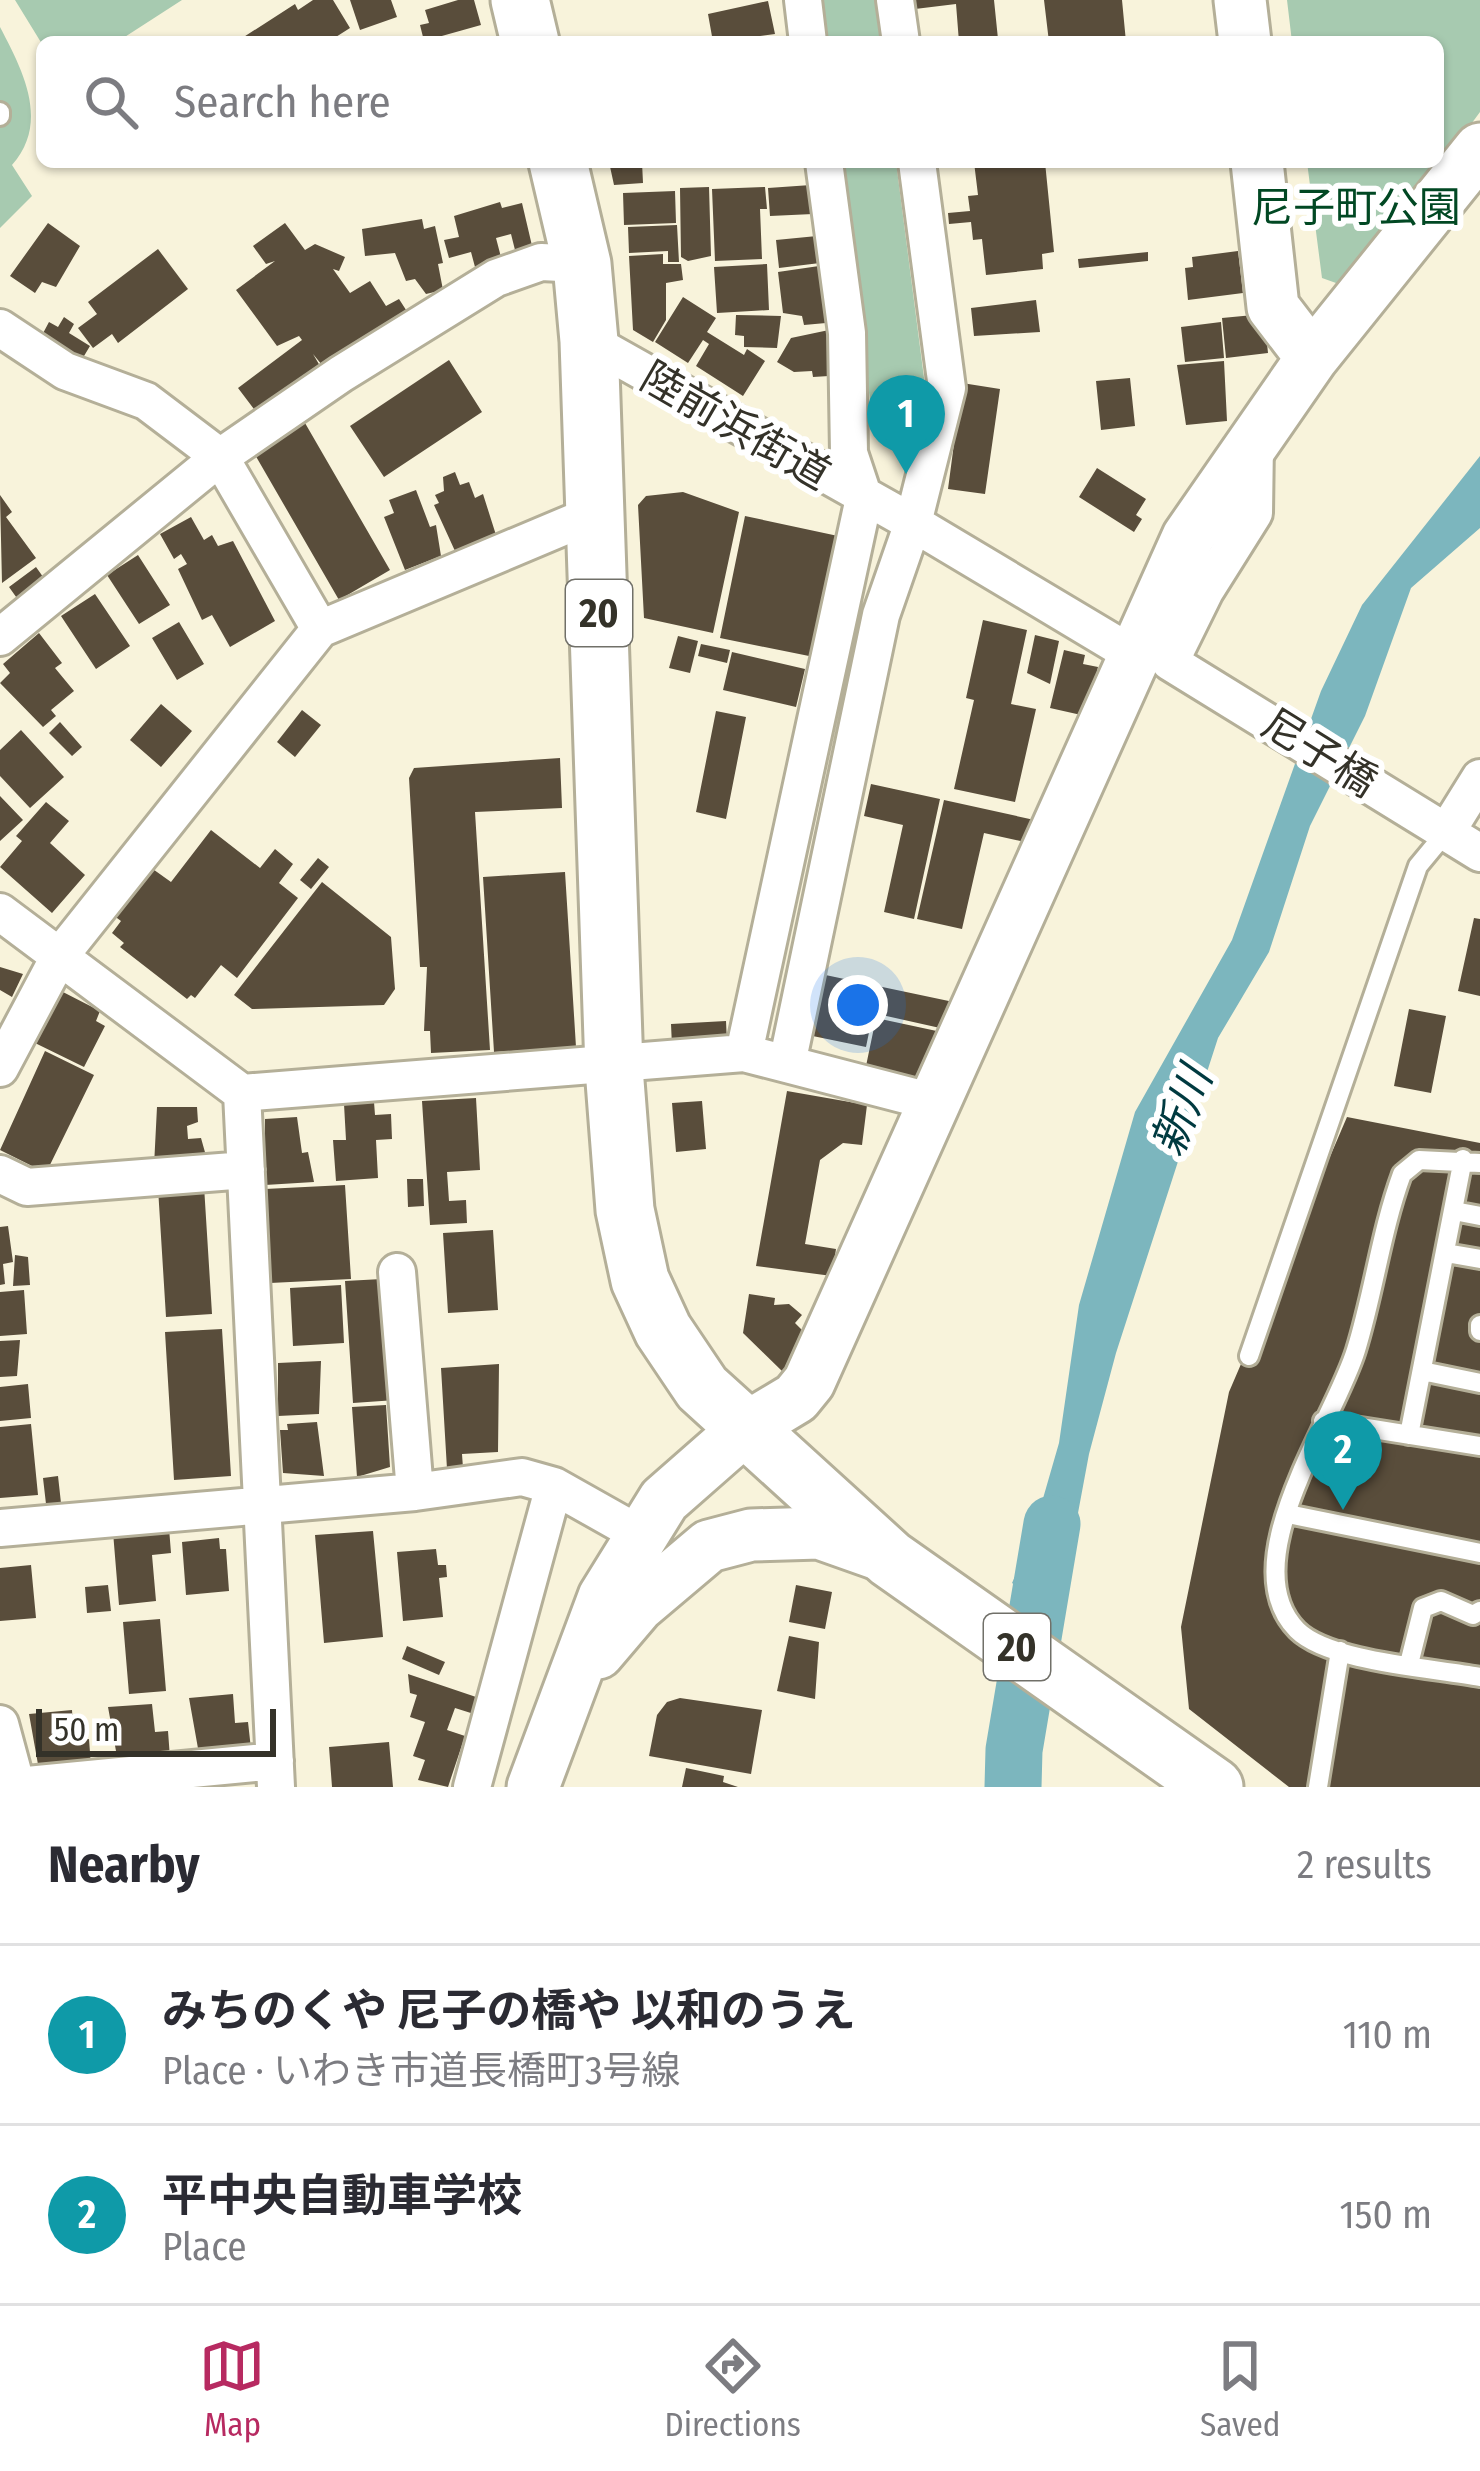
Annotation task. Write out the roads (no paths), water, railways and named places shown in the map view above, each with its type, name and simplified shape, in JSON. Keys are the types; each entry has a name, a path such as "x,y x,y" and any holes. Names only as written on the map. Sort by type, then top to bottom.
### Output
{"main road":[{"path":"520,0 529,36"},
{"name":"20","path":"559,168 582,264 589,341 614,1067 625,1210 640,1280 663,1330 702,1388 890,1558 1214,1787"}],"street":[{"path":"803,0 807,36"},
{"path":"895,0 900,36"},
{"path":"1240,0 1244,36"},
{"path":"533,1787 604,1597 664,1500 746,1428 796,1398 808,1382 1188,537 1312,358 1480,149"},
{"path":"744,1054 864,498 849,453 847,333 825,168"},
{"path":"787,1064 880,615 913,523 946,388 917,168"},
{"path":"1258,168 1273,307 1312,358"},
{"path":"0,638 220,457 496,278 541,262 582,264"},
{"path":"0,328 65,370 146,401 220,457 320,629"},
{"name":"陸前浜街道","path":"589,341 913,523 1132,654"},
{"name":"尼子橋","path":"1255,442 1254,513 1204,591 1170,662 1480,853"},
{"path":"0,1068 59,957 320,629 596,513"},
{"path":"1447,831 1480,778"},
{"path":"0,912 242,1093 744,1054 933,1102"},
{"path":"0,1724 17,1787 275,1774 242,1093"},
{"path":"0,1174 27,1187 246,1170"},
{"path":"397,1272 416,1492"},
{"path":"0,1528 416,1492 522,1477 554,1486 641,1535"},
{"path":"472,1787 554,1486"},
{"path":"573,1681 638,1606 709,1546 751,1535 819,1533 890,1558"}],"lane":[{"path":"1249,1356 1418,866 1447,831"},
{"path":"1409,1435 1454,1211 1471,1161 1419,1160 1402,1174 1356,1351 1293,1487 1275,1579 1281,1609 1317,1646 1480,1677"},
{"path":"1454,1211 1480,1216"},
{"path":"1446,1253 1480,1259"},
{"path":"1422,1371 1480,1383"},
{"path":"1323,1421 1480,1446"},
{"path":"1288,1514 1473,1552 1480,1535"},
{"path":"1409,1664 1415,1622 1423,1608 1442,1601 1473,1615 1480,1611"},
{"path":"1318,1787 1340,1651"}],"water":[{"path":"1480,456 1480,528 1411,588 1365,716 1310,826 1269,952 1218,1038 1116,1353 1089,1454 1059,1615 1012,1583 1029,1547 1059,1443 1079,1305 1135,1112 1232,940 1321,691 1362,605"}],"waterway":[{"name":"新川","path":"1013,1787 1014,1750 1052,1524"}],"place":[{"name":"みちのくや 尼子の橋や 以和のうえ","path":"906,474"},
{"name":"平中央自動車学校","path":"1343,1510"}],"park label":[{"name":"尼子町公園","path":"1356,207"}]}
